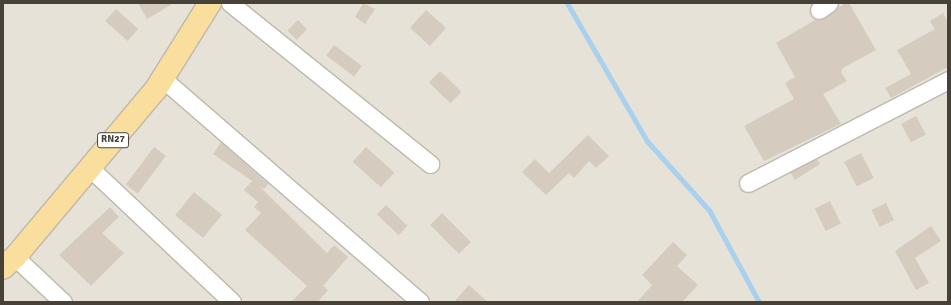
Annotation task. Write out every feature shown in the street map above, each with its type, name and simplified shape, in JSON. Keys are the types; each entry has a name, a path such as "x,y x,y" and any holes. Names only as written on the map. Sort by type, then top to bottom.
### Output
{"main road":[{"name":"RN27","path":"9,263 90,168 162,79 210,3"}],"street":[{"path":"230,3 430,164"},
{"path":"162,79 420,302"},
{"path":"748,183 948,80"},
{"path":"90,168 232,302"},
{"path":"9,263 63,302"}],"shaded area":[{"path":"3,3 948,3 948,302 3,302"}],"building":[{"path":"138,3 174,3 147,19"},
{"path":"363,3 375,9 365,24 355,17"},
{"path":"845,3 849,3 876,50 843,68 841,72 847,81 823,94 841,124 764,161 744,126 794,99 785,83 795,77 776,43 815,20 825,18"},
{"path":"116,9 138,29 128,41 105,21"},
{"path":"426,10 446,28 430,46 410,28"},
{"path":"943,13 948,22 948,67 891,98 885,88 911,74 897,50 935,29 930,21"},
{"path":"298,20 307,29 297,40 287,31"},
{"path":"334,45 362,66 354,76 326,55"},
{"path":"440,71 462,92 450,103 429,83"},
{"path":"916,116 926,135 911,143 901,124"},
{"path":"588,135 609,156 596,168 589,161 574,178 569,173 546,195 522,172 535,159 549,173"},
{"path":"221,142 268,184 264,189 259,186 327,253 334,245 348,257 323,286 328,290 318,302 291,302 307,286 245,230 261,213 254,207 258,202 244,190 252,181 213,154"},
{"path":"154,147 166,156 138,194 126,185"},
{"path":"366,147 394,172 381,187 353,162"},
{"path":"861,153 874,178 857,187 844,162"},
{"path":"817,159 820,164 795,180 790,172"},
{"path":"194,192 222,215 203,238 175,215"},
{"path":"830,201 841,223 826,231 815,208"},
{"path":"886,203 894,220 880,227 871,210"},
{"path":"386,205 408,226 399,235 377,214"},
{"path":"110,207 119,217 102,233 124,253 91,286 59,255"},
{"path":"442,213 471,242 459,254 430,225"},
{"path":"931,226 941,241 915,258 929,283 916,290 895,251"},
{"path":"673,242 687,255 677,266 698,285 682,302 637,302 652,285 642,275"},
{"path":"469,285 488,302 454,302"}],"waterway":[{"path":"567,3 647,141 709,210 759,302"}]}
